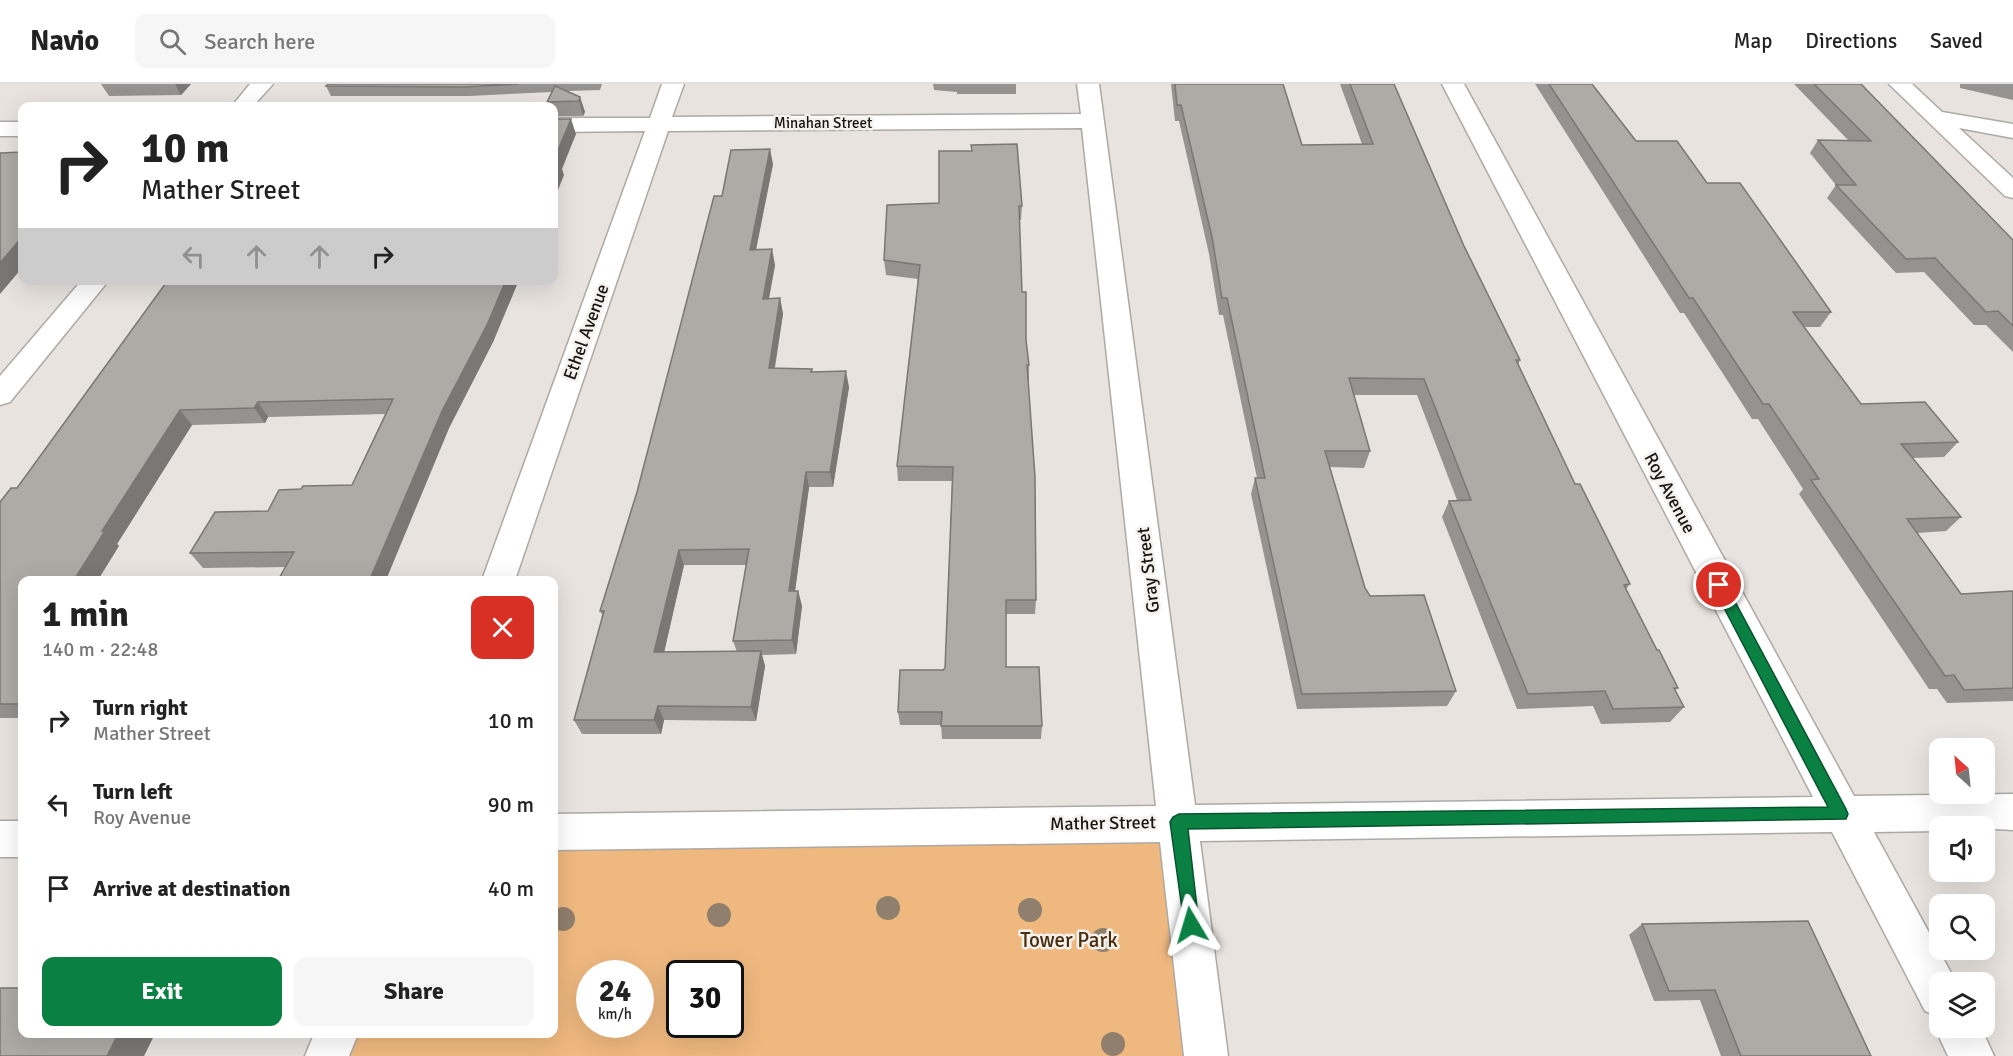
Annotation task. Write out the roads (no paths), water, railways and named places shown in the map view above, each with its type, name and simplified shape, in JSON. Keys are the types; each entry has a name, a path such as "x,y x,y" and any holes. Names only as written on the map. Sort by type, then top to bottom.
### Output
{"street":[{"path":"246,102 262,84"},
{"name":"Ethel Avenue","path":"499,576 674,84"},
{"name":"Gray Street","path":"1088,84 1206,1056"},
{"name":"Roy Avenue","path":"1454,84 1840,814 1929,976"},
{"path":"1900,84 2013,190"},
{"path":"1935,117 2013,131"},
{"name":"Minahan Street","path":"558,125 1093,121"},
{"path":"0,129 18,129"},
{"path":"0,395 92,285"},
{"name":"Mather Street","path":"558,832 2013,812"},
{"path":"0,839 18,839"},
{"path":"327,1056 334,1038"},
{"path":"1962,1038 1972,1056"}],"park label":[{"name":"Tower Park","path":"1069,940"}]}
